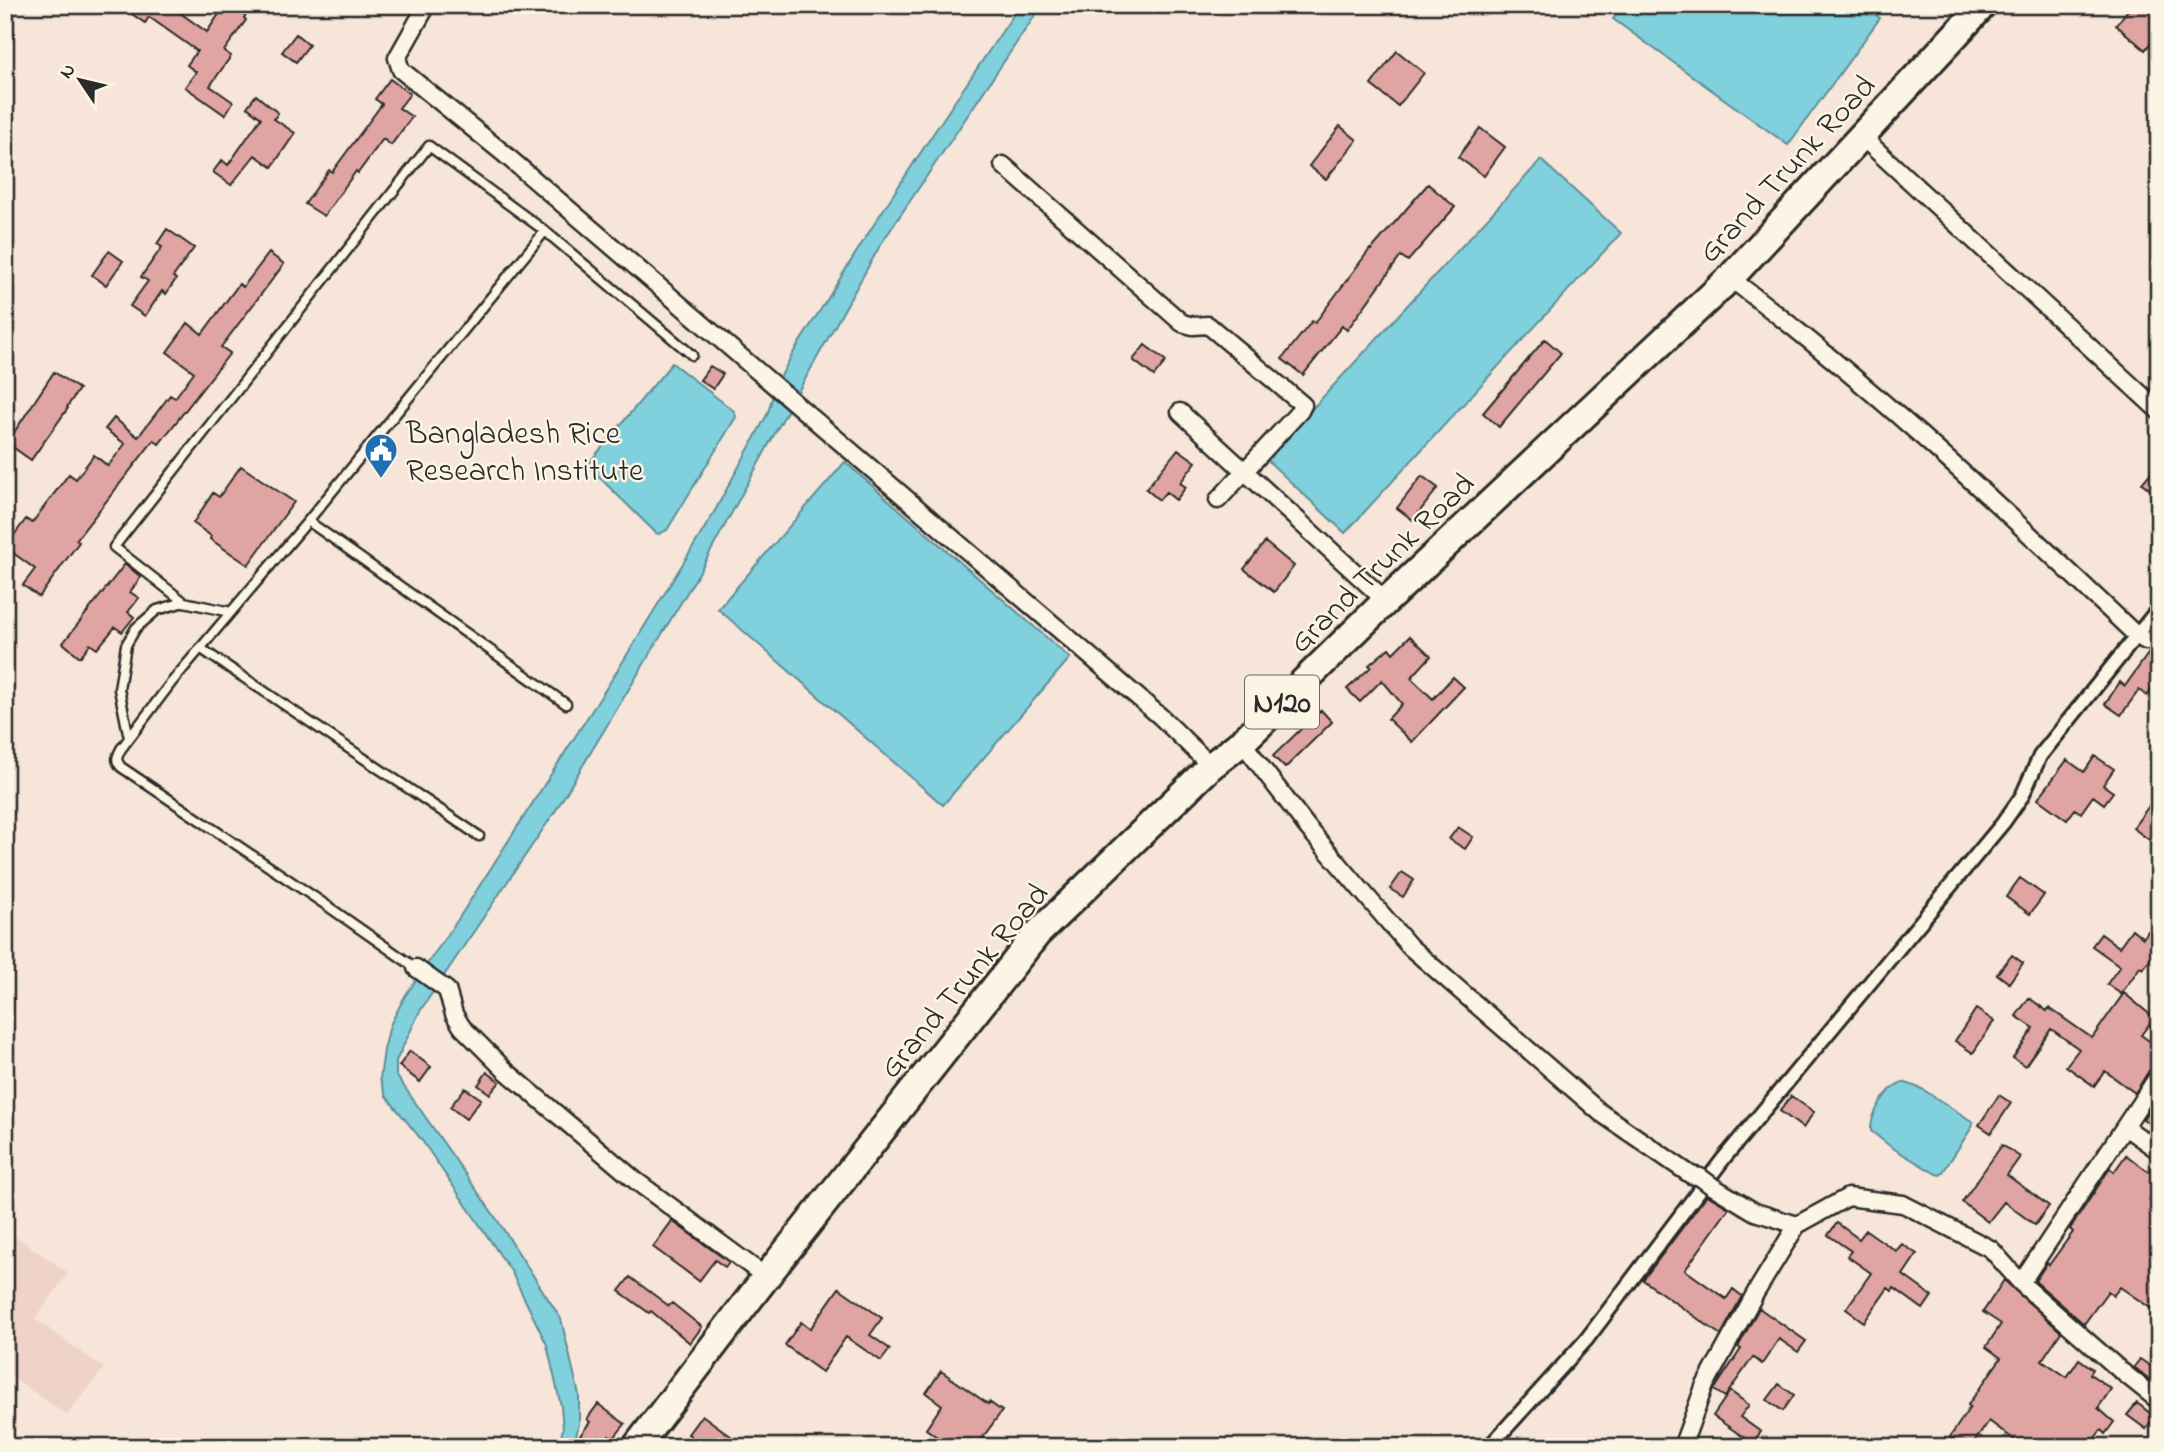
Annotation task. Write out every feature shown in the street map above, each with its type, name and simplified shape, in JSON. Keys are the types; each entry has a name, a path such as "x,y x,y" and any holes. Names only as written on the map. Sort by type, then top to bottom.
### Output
{"highway":[{"name":"Grand Trunk Road","path":"636,1447 766,1277 1037,934 1211,766 1242,742 1386,601 1730,278 1983,5"}],"street":[{"path":"420,5 423,12 397,58 401,70 502,152 1161,717 1211,766"},
{"path":"1861,136 2159,411"},
{"path":"1003,165 1182,323 1193,327 1208,325 1303,405 1218,500"},
{"path":"1730,278 1780,315 2008,513 2136,635 2146,641 2159,637"},
{"path":"1180,412 1386,601"},
{"path":"1489,1447 1586,1340 1724,1158 2003,823 2022,796 2040,756 2159,608"},
{"path":"1242,742 1308,828 1410,947 1601,1113 1690,1175 1706,1181 1755,1212 1797,1225"},
{"path":"416,968 447,990 454,1014 462,1027 506,1071 636,1181 766,1277"},
{"path":"2021,1283 2159,1074"},
{"path":"2125,1127 2159,1151"},
{"path":"1682,1447 1704,1387 1756,1292 1797,1225 1848,1197 1903,1204 1991,1249 2021,1283 2159,1401"}],"lane":[{"path":"231,612 184,602 114,547 429,146 545,231 692,355"},
{"path":"416,968 121,767 117,758 129,738 200,648 308,521 545,231"},
{"path":"308,521 566,704"},
{"path":"129,738 119,690 126,645 145,618 157,610 184,602"},
{"path":"200,648 479,836"}],"shaded area":[{"path":"5,1229 68,1273 35,1319 104,1368 67,1415 5,1372"}],"water":[{"path":"1020,5 1042,5 881,244 700,571 556,810 420,1011 396,1061 396,1075 498,1221 561,1319 579,1395 579,1424 570,1447 558,1447 563,1429 561,1406 547,1345 511,1271 421,1139 386,1096 380,1079 390,1025 405,996 457,921 614,676 712,516 768,413 778,382 803,338 899,185"},
{"path":"1623,5 1862,5 1880,18 1788,145 1613,19"},
{"path":"1541,160 1621,233 1345,533 1266,459"},
{"path":"672,363 734,411 736,417 667,530 659,534 588,464"},
{"path":"845,462 1070,658 943,805 718,609"},
{"path":"1903,1082 1922,1089 1973,1122 1941,1175 1891,1147 1871,1131 1873,1117 1881,1102 1891,1089"}],"building":[{"path":"119,5 169,5 207,32 225,5 253,5 224,51 231,56 210,86 233,102 225,115 185,87 196,72 187,65 197,51 149,17 145,23"},
{"path":"2132,5 2159,5 2159,33 2145,50 2116,25"},
{"path":"296,34 309,45 296,62 282,52"},
{"path":"1397,51 1424,73 1398,106 1371,85"},
{"path":"390,79 410,94 399,108 412,117 391,145 383,139 324,216 305,204 382,104 375,99"},
{"path":"256,95 278,113 274,119 295,133 272,167 255,155 231,185 213,172 222,160 228,165 261,118 247,107"},
{"path":"1340,126 1357,140 1326,179 1309,166"},
{"path":"1480,128 1505,147 1484,176 1458,157"},
{"path":"1428,184 1455,207 1408,261 1401,256 1347,330 1342,326 1303,375 1282,359 1312,321 1315,323 1370,249"},
{"path":"167,229 194,248 173,277 176,279 166,294 162,291 145,316 130,306 148,281 141,277 162,247 157,244"},
{"path":"109,251 123,261 106,285 92,275"},
{"path":"269,253 284,264 221,347 230,353 159,444 154,440 76,540 79,542 39,597 23,585 35,569 5,547 26,519 32,523 69,474 76,479 94,455 108,466 125,444 105,429 114,418 138,437 170,395 175,398 194,372 167,352 188,323 202,334 239,284 243,287"},
{"path":"1545,339 1561,353 1499,427 1483,413"},
{"path":"1145,345 1166,361 1154,376 1133,360"},
{"path":"710,366 723,374 713,389 700,380"},
{"path":"54,372 79,389 31,460 7,443"},
{"path":"1178,449 1196,462 1180,483 1186,487 1176,500 1166,492 1159,500 1146,489"},
{"path":"2159,463 2159,497 2142,483"},
{"path":"241,466 294,502 248,565 210,539 211,536 193,523 213,493 219,497"},
{"path":"1422,476 1438,488 1413,520 1397,508"},
{"path":"1265,542 1294,566 1274,592 1244,569"},
{"path":"125,564 141,577 130,592 139,598 128,612 134,617 122,632 115,627 97,649 90,644 80,657 63,643"},
{"path":"1410,636 1431,656 1411,678 1433,699 1453,677 1464,687 1412,742 1388,719 1402,704 1382,680 1360,702 1347,689 1389,648 1393,653"},
{"path":"2150,651 2159,657 2159,663 2151,674 2159,680 2147,696 2139,690 2121,715 2105,704 2120,682 2125,686"},
{"path":"1321,710 1332,722 1285,768 1273,756"},
{"path":"2095,756 2114,769 2103,785 2113,792 2104,804 2093,796 2081,813 2075,809 2067,820 2038,799 2067,760 2084,772"},
{"path":"2159,792 2159,847 2133,828"},
{"path":"1458,827 1473,837 1465,849 1449,839"},
{"path":"1402,872 1414,880 1403,897 1390,889"},
{"path":"2020,878 2044,895 2030,914 2006,897"},
{"path":"2159,916 2159,948 2143,969 2140,967 2121,994 2107,984 2120,966 2092,946 2101,934 2119,947 2132,929 2143,938"},
{"path":"2012,955 2023,963 2009,983 1997,974"},
{"path":"2124,993 2154,1018 2141,1035 2159,1048 2159,1065 2150,1069 2135,1093 2105,1071 2094,1086 2066,1066 2079,1049 2051,1029 2025,1066 2013,1058 2034,1028 2016,1016 2029,998 2047,1011 2049,1008 2092,1038"},
{"path":"1976,1009 1994,1021 1973,1053 1955,1041"},
{"path":"410,1051 431,1067 420,1082 399,1066"},
{"path":"487,1072 500,1082 490,1094 478,1085"},
{"path":"465,1088 481,1099 466,1119 450,1107"},
{"path":"2159,1094 2159,1131 2143,1119"},
{"path":"1999,1095 2011,1103 1991,1133 1979,1125"},
{"path":"1791,1096 1814,1112 1803,1128 1780,1111"},
{"path":"2002,1145 2020,1157 2007,1175 2049,1206 2035,1225 2004,1202 1988,1222 1962,1202"},
{"path":"2126,1155 2149,1172 2159,1161 2159,1187 2149,1200 2159,1207 2159,1314 2120,1287 2113,1296 2108,1291 2084,1324 2035,1281 2073,1232 2070,1229 2110,1168 2114,1172"},
{"path":"1707,1195 1729,1208 1685,1270 1726,1299 1733,1289 1742,1296 1721,1335 1643,1280"},
{"path":"672,1221 729,1262 725,1267 715,1260 699,1281 653,1247"},
{"path":"1837,1223 1859,1239 1866,1230 1896,1251 1902,1244 1917,1254 1903,1275 1932,1296 1923,1309 1894,1288 1892,1291 1888,1288 1864,1322 1846,1309 1871,1273 1847,1256 1851,1251 1828,1235"},
{"path":"630,1277 669,1306 672,1303 702,1327 690,1343 651,1311 649,1313 619,1291"},
{"path":"2004,1280 2061,1332 2042,1360 2067,1377 2079,1359 2093,1369 2090,1374 2111,1389 2098,1408 2114,1422 2105,1434 2101,1430 2088,1447 2024,1447 1989,1421 1971,1447 1964,1447 1950,1437 1970,1407 1968,1405 2001,1358 1986,1347 2001,1324 1983,1312"},
{"path":"839,1288 882,1318 870,1335 890,1349 881,1361 846,1337 822,1372 785,1345 801,1322 810,1329"},
{"path":"1759,1308 1806,1341 1798,1352 1779,1339 1762,1364 1753,1357 1725,1397 1714,1390 1741,1349 1738,1347"},
{"path":"2140,1359 2159,1372 2159,1387 2134,1367"},
{"path":"941,1371 1002,1411 983,1437 997,1447 951,1447 926,1429 942,1405 926,1393"},
{"path":"1779,1384 1794,1395 1783,1411 1767,1400"},
{"path":"1730,1391 1749,1405 1740,1417 1761,1432 1752,1443 1713,1416"},
{"path":"2137,1403 2155,1417 2146,1429 2127,1415"},
{"path":"598,1404 625,1424 613,1439 609,1436 602,1447 582,1447 579,1437"},
{"path":"702,1415 732,1437 725,1447 706,1447 688,1434"}],"place":[{"name":"Bangladesh Rice Research Institute","path":"381,480"}]}
